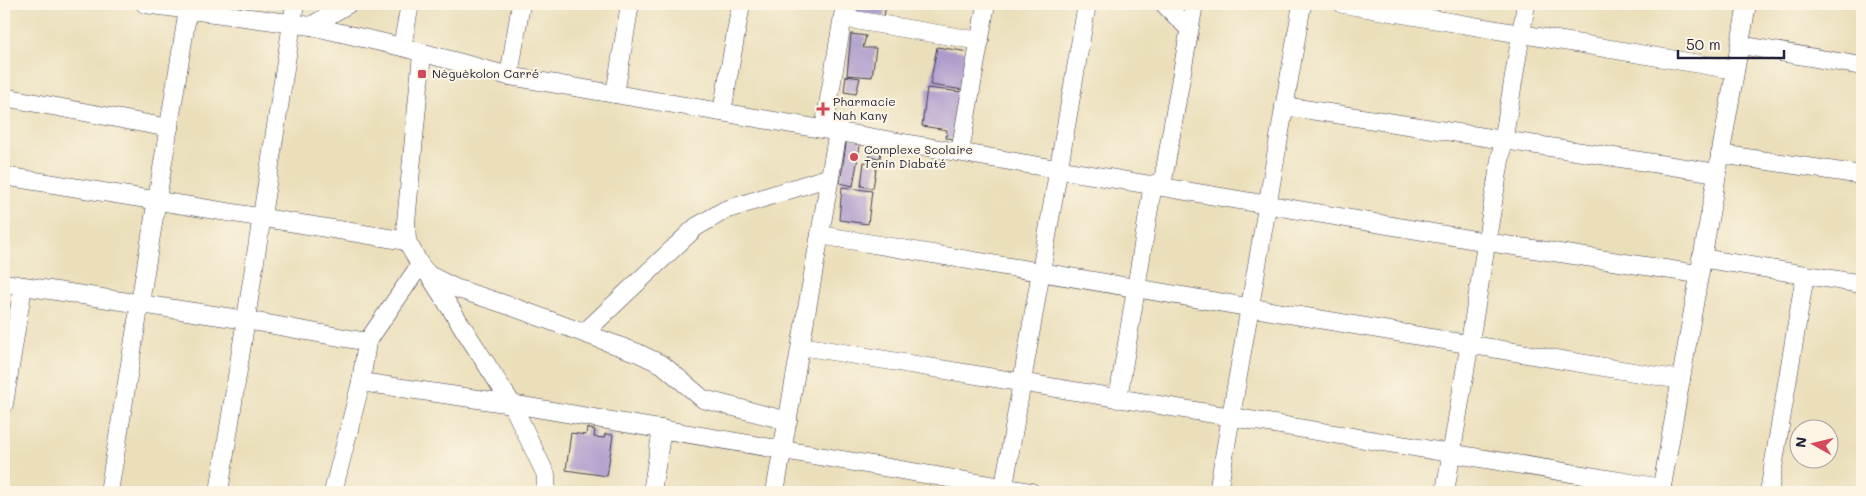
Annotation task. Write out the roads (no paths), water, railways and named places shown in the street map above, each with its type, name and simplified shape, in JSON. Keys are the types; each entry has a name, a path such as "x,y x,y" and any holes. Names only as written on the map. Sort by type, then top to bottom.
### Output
{"street":[{"path":"146,4 292,25 311,26 402,47 422,54 509,76 1487,242 1700,266 1805,275 1862,284"},
{"path":"219,492 295,4"},
{"path":"311,26 348,4"},
{"path":"402,47 410,4"},
{"path":"509,76 521,4"},
{"path":"615,94 630,4"},
{"path":"722,112 741,4"},
{"path":"960,152 986,4"},
{"path":"1004,490 1087,4"},
{"path":"1164,4 1189,29"},
{"path":"1118,399 1136,288 1194,4"},
{"path":"1218,492 1302,4"},
{"path":"1343,4 1735,70"},
{"path":"1445,492 1526,4"},
{"path":"801,346 1451,453 1662,490 1747,4"},
{"path":"109,492 188,10"},
{"path":"776,492 830,177 831,130 844,11 980,41"},
{"path":"1740,45 1862,66"},
{"path":"422,54 406,222 407,241 512,404 546,475 546,492"},
{"path":"4,97 169,128"},
{"path":"1284,106 1717,173"},
{"path":"1720,154 1862,176"},
{"path":"4,176 407,241"},
{"path":"584,333 696,227 725,210 830,177"},
{"path":"820,234 1680,380"},
{"path":"424,270 455,288 584,333 664,365 703,399 788,421"},
{"path":"333,492 361,382 367,342 424,270"},
{"path":"1769,492 1805,275"},
{"path":"4,283 246,320 367,342"},
{"path":"4,404 23,286"},
{"path":"361,382 512,404 1004,490 1031,492"},
{"path":"652,492 662,429"}],"place":[{"name":"Nèguèkolon Carré","path":"422,74"},
{"name":"Pharmacie Nah Kany","path":"823,109"},
{"name":"Complexe Scolaire Tenin Diabaté","path":"854,157"}]}
